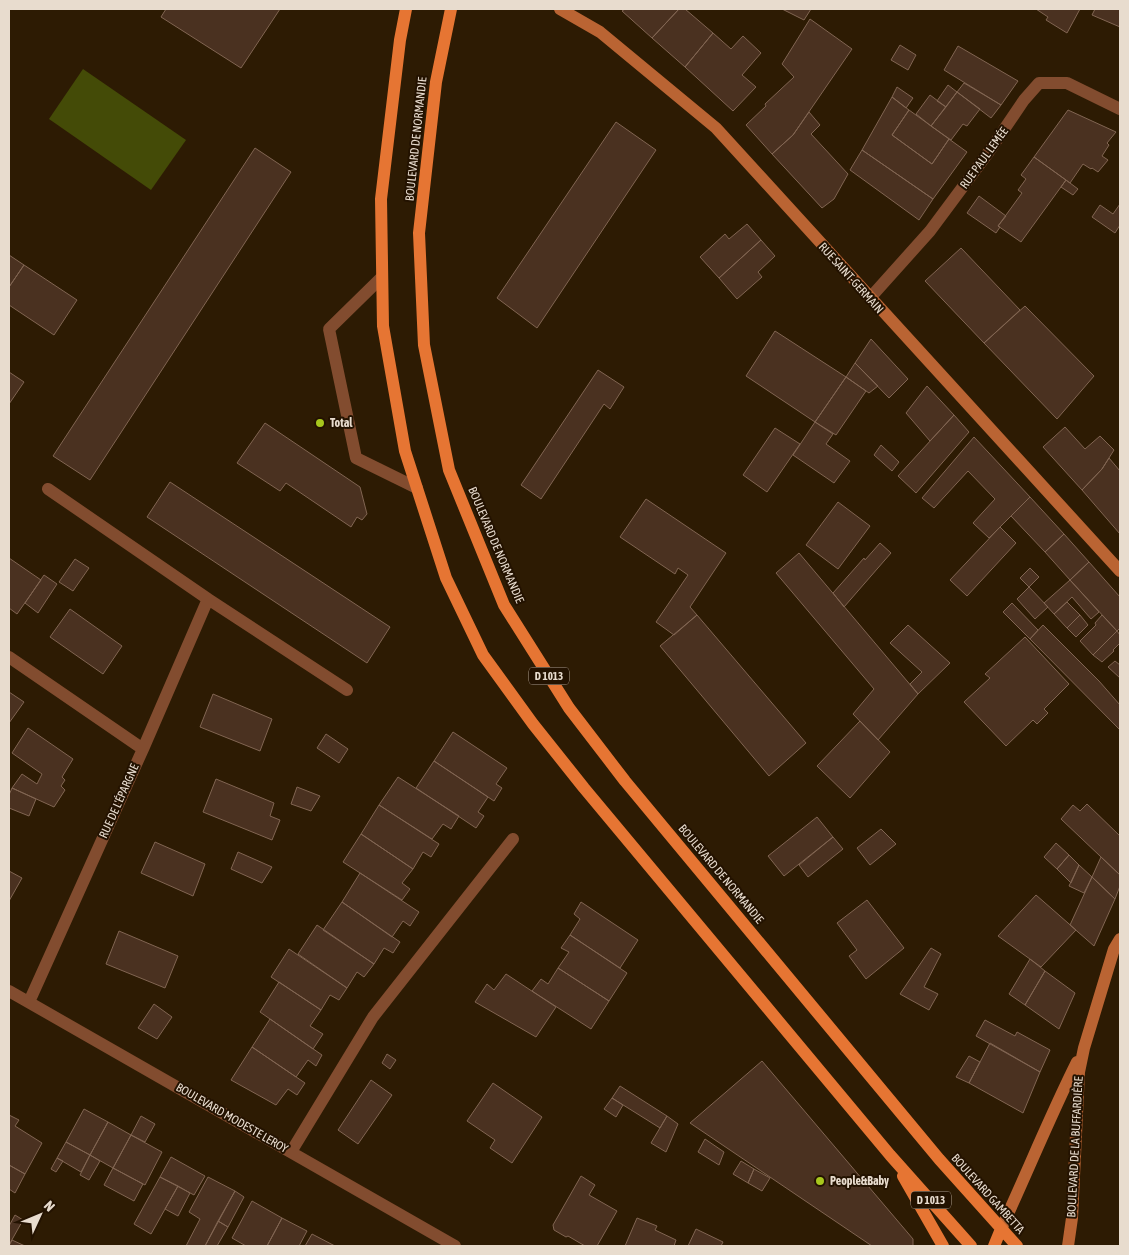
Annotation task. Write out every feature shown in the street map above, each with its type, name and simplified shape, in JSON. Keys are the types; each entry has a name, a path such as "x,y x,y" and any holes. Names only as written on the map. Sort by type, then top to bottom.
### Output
{"main road":[{"name":"D 1013","path":"406,9 400,40 381,199 383,326 405,452 446,578 483,655 533,724 584,788 890,1154 971,1246"},
{"name":"BOULEVARD DE NORMANDIE","path":"451,9 436,82 419,233 424,345 449,470 504,605 569,708 625,781 939,1159"},
{"path":"890,1154 943,1246"},
{"name":"BOULEVARD GAMBETTA","path":"939,1159 1017,1246"},
{"path":"994,1246 1001,1229"}],"street":[{"name":"RUE SAINT-GERMAIN","path":"560,9 600,32 716,128 1120,572"},
{"name":"RUE PAUL LEMÉE","path":"870,298 930,231 988,153 1024,100 1039,83 1067,84 1120,110"},
{"path":"382,277 329,329 356,458 417,488"},
{"path":"48,489 347,690"},
{"path":"143,749 208,598"},
{"name":"RUE DE L'ÉPARGNE","path":"9,657 143,749 29,1002"},
{"path":"291,1152 373,1017 513,839"},
{"name":"BOULEVARD DE LA BUFFARDIÈRE","path":"1068,1246 1072,1218 1079,1072 1084,1048 1114,950 1120,939"},
{"name":"BOULEVARD MODESTE LEROY","path":"9,991 455,1246"},
{"name":"BOULEVARD DE LA BUFFARDIÈRE","path":"1001,1229 1034,1159 1055,1106 1084,1048"}],"green space":[{"path":"83,69 186,140 151,190 49,119"}],"building":[{"path":"166,9 280,9 241,68 161,17"},
{"path":"625,9 679,9 652,38 622,11"},
{"path":"679,9 685,9 713,33 685,67 652,38"},
{"path":"782,9 811,9 804,20"},
{"path":"1036,9 1080,9 1067,33 1046,20 1048,17"},
{"path":"1095,9 1120,9 1120,27 1092,15"},
{"path":"810,19 852,49 793,135 772,154 746,125 794,77 782,64"},
{"path":"713,33 731,49 743,36 761,53 742,75 756,87 733,111 685,67"},
{"path":"900,45 916,55 908,70 891,60"},
{"path":"958,46 1018,81 1001,105 944,70"},
{"path":"964,83 1001,105 991,118 957,92"},
{"path":"948,85 957,92 946,107 937,101"},
{"path":"897,87 913,98 906,108 892,97"},
{"path":"957,92 980,109 967,126 963,124 951,140 931,126"},
{"path":"930,95 946,107 931,126 916,114"},
{"path":"892,97 909,110 892,135 932,164 949,139 967,152 933,199 862,150"},
{"path":"909,110 949,139 932,164 892,135"},
{"path":"1068,110 1116,132 1107,143 1109,145 1102,156 1108,160 1098,172 1083,164 1070,183 1034,157"},
{"path":"809,112 820,125 811,134 848,174 834,199 822,208 772,154 793,135"},
{"path":"616,122 656,150 537,328 497,298"},
{"path":"255,148 291,172 90,480 53,456"},
{"path":"862,150 933,199 919,220 850,170"},
{"path":"1034,157 1066,180 1021,242 998,226 1022,193 1018,190 1026,179 1021,175"},
{"path":"1066,180 1078,189 1073,195 1061,187"},
{"path":"979,196 1006,216 998,226 1000,227 996,233 967,213"},
{"path":"1120,204 1120,225 1115,233 1092,217 1100,205 1113,214"},
{"path":"747,224 761,240 719,278 700,257 725,234 729,239"},
{"path":"761,240 775,256 758,272 762,277 737,299 719,278"},
{"path":"961,248 1020,310 984,343 925,281"},
{"path":"9,255 24,265 9,287"},
{"path":"24,265 77,300 54,335 9,305 9,287"},
{"path":"1025,306 1094,376 1057,419 984,343"},
{"path":"775,331 846,377 815,422 746,376"},
{"path":"871,339 908,379 889,398 855,363"},
{"path":"855,363 878,386 869,393 846,377"},
{"path":"598,370 624,387 610,409 604,404 541,499 521,485"},
{"path":"9,372 24,382 9,404"},
{"path":"846,377 866,391 836,435 815,422"},
{"path":"927,386 954,415 930,441 906,413"},
{"path":"954,415 969,432 916,493 898,476"},
{"path":"815,422 833,434 826,444 850,461 834,483 793,455"},
{"path":"265,423 360,487 367,514 362,520 357,517 351,527 286,483 280,491 237,463"},
{"path":"1065,427 1085,449 1100,436 1114,450 1102,469 1082,490 1043,447"},
{"path":"775,428 800,444 767,492 743,475"},
{"path":"974,437 1030,497 989,538 973,523 995,499 968,471 934,508 922,498"},
{"path":"881,445 899,462 892,471 874,455"},
{"path":"1109,458 1120,471 1120,534 1082,490 1102,469"},
{"path":"170,482 390,627 367,663 147,517"},
{"path":"1030,497 1064,534 1045,552 1011,516"},
{"path":"646,499 726,553 690,607 697,615 674,635 656,622 688,575 678,568 675,574 620,537"},
{"path":"838,502 870,526 838,569 806,545"},
{"path":"1000,527 1016,543 967,596 950,580"},
{"path":"1064,534 1089,562 1070,580 1045,552"},
{"path":"880,543 891,553 844,607 833,593"},
{"path":"799,553 918,694 878,740 853,714 874,689 776,573"},
{"path":"9,558 41,580 17,614 9,608"},
{"path":"75,559 89,568 73,591 59,582"},
{"path":"1089,562 1120,597 1120,628 1117,631 1070,580"},
{"path":"1030,568 1039,577 1029,587 1020,578"},
{"path":"44,575 57,584 38,613 25,603"},
{"path":"1070,580 1099,612 1091,619 1072,597 1054,614 1044,603"},
{"path":"1029,587 1048,607 1035,619 1017,599"},
{"path":"1067,602 1080,615 1067,628 1054,614"},
{"path":"1012,603 1038,630 1030,639 1003,612"},
{"path":"70,609 122,646 103,674 50,637"},
{"path":"697,615 806,743 769,776 660,646"},
{"path":"1080,615 1088,625 1076,637 1067,628"},
{"path":"1102,615 1117,631 1093,655 1080,641 1096,625 1095,623"},
{"path":"908,625 950,663 918,694 910,684 922,672 890,643"},
{"path":"1043,625 1099,681 1120,705 1120,730 1030,639"},
{"path":"1117,631 1120,635 1120,643 1102,662 1093,655"},
{"path":"1025,637 1069,684 1044,709 1048,713 1037,724 1033,720 1006,746 964,702 990,678 985,674"},
{"path":"1115,661 1120,665 1120,678 1108,667"},
{"path":"9,692 24,702 9,723"},
{"path":"213,694 272,719 260,751 200,727"},
{"path":"860,721 890,752 850,798 817,766"},
{"path":"28,728 73,759 62,777 65,780 61,786 65,790 54,807 12,788 22,774 37,784 42,774 12,753"},
{"path":"453,732 507,768 496,784 502,788 494,801 434,761"},
{"path":"326,734 348,749 339,763 317,748"},
{"path":"434,761 488,797 478,812 484,816 476,828 416,788"},
{"path":"398,777 459,816 451,829 443,824 432,839 379,805"},
{"path":"216,779 274,803 270,816 280,820 272,840 203,812"},
{"path":"297,787 320,796 311,811 291,804"},
{"path":"12,788 36,799 29,816 9,808 9,795"},
{"path":"1087,804 1120,836 1120,875 1061,819 1073,805 1080,811"},
{"path":"379,805 439,844 431,857 423,852 413,869 361,834"},
{"path":"817,817 833,837 784,876 768,856"},
{"path":"881,829 896,844 870,865 857,848"},
{"path":"361,834 413,869 402,883 410,889 402,900 343,862"},
{"path":"833,837 843,849 808,877 799,865"},
{"path":"155,842 205,864 193,896 141,873"},
{"path":"1056,843 1069,855 1057,869 1044,857"},
{"path":"238,852 272,867 262,883 231,869"},
{"path":"1069,855 1079,865 1071,883 1057,869"},
{"path":"1101,857 1120,875 1120,886 1115,899 1092,877"},
{"path":"1079,865 1092,877 1084,893 1069,886"},
{"path":"9,871 22,878 9,901"},
{"path":"360,873 419,912 410,926 403,921 392,937 342,902"},
{"path":"1092,877 1115,899 1094,946 1070,925"},
{"path":"1036,895 1076,930 1041,967 998,936"},
{"path":"867,900 904,948 866,979 849,956 857,950 837,923"},
{"path":"342,902 400,942 393,953 384,948 374,964 323,930"},
{"path":"581,902 638,940 620,968 570,935 580,919 574,914"},
{"path":"317,925 374,964 364,977 357,972 347,988 298,954"},
{"path":"119,931 178,956 165,988 106,964"},
{"path":"570,935 627,973 609,1001 558,968 569,952 561,948"},
{"path":"931,948 941,954 924,987 938,994 929,1010 900,994"},
{"path":"289,949 347,988 339,1000 330,995 321,1010 271,977"},
{"path":"1030,959 1045,971 1025,1005 1009,994"},
{"path":"558,968 609,1001 591,1029 532,991 541,979 548,984"},
{"path":"1045,971 1075,993 1059,1029 1025,1005"},
{"path":"506,974 556,1007 536,1037 475,1002 487,984 494,990"},
{"path":"279,982 321,1010 310,1026 323,1034 313,1049 260,1012"},
{"path":"154,1004 172,1017 157,1039 138,1028"},
{"path":"270,1019 322,1055 316,1066 308,1060 296,1077 252,1047"},
{"path":"985,1020 1015,1036 1017,1032 1050,1050 1040,1072 976,1036"},
{"path":"990,1043 1040,1072 1023,1113 969,1083"},
{"path":"252,1047 305,1083 297,1095 288,1089 276,1105 231,1080"},
{"path":"387,1054 396,1060 390,1069 382,1063"},
{"path":"969,1056 980,1062 969,1083 956,1077"},
{"name":"People&Baby","path":"762,1061 913,1239 913,1246 872,1246 690,1123"},
{"path":"371,1080 392,1095 358,1144 338,1130"},
{"path":"493,1083 542,1117 512,1163 490,1148 495,1140 467,1121"},
{"path":"620,1086 667,1116 660,1128 612,1098"},
{"path":"612,1098 623,1105 616,1117 604,1109"},
{"path":"84,1109 108,1122 90,1155 66,1142"},
{"path":"9,1115 19,1120 15,1126 42,1143 25,1174 9,1165"},
{"path":"141,1116 155,1124 145,1142 131,1135"},
{"path":"667,1116 678,1124 666,1152 651,1143"},
{"path":"108,1122 131,1135 113,1168 90,1155"},
{"path":"131,1135 162,1152 145,1185 113,1168"},
{"path":"705,1139 724,1152 719,1165 698,1152"},
{"path":"66,1142 90,1155 81,1172 57,1158"},
{"path":"90,1155 100,1161 89,1180 80,1175"},
{"path":"171,1157 205,1176 194,1195 160,1177"},
{"path":"57,1158 63,1161 56,1172 51,1169"},
{"path":"741,1161 754,1169 748,1183 733,1174"},
{"path":"9,1165 25,1174 15,1193 9,1189"},
{"path":"113,1168 143,1184 134,1201 104,1185"},
{"path":"754,1169 770,1178 762,1191 748,1183"},
{"path":"581,1176 595,1185 589,1195 617,1211 597,1246 585,1246 554,1230 553,1225"},
{"path":"160,1177 178,1186 151,1234 134,1224"},
{"path":"208,1177 235,1191 205,1246 186,1246 200,1219 189,1212"},
{"path":"178,1186 190,1193 178,1216 165,1209"},
{"path":"235,1191 244,1197 228,1227 218,1221"},
{"path":"252,1201 282,1218 267,1246 246,1246 232,1238"},
{"path":"15,1215 23,1220 9,1245 9,1226"},
{"path":"282,1218 307,1231 299,1246 267,1246"},
{"path":"637,1218 657,1226 655,1230 676,1240 674,1246 625,1246"},
{"path":"218,1221 228,1227 217,1246 205,1246"},
{"path":"696,1229 723,1242 721,1246 688,1246"},
{"path":"312,1234 335,1246 305,1246"},
{"path":"12,1240 25,1246 9,1246"}],"place":[{"name":"Total","path":"320,423"},
{"name":"People&Baby","path":"820,1181"}]}
